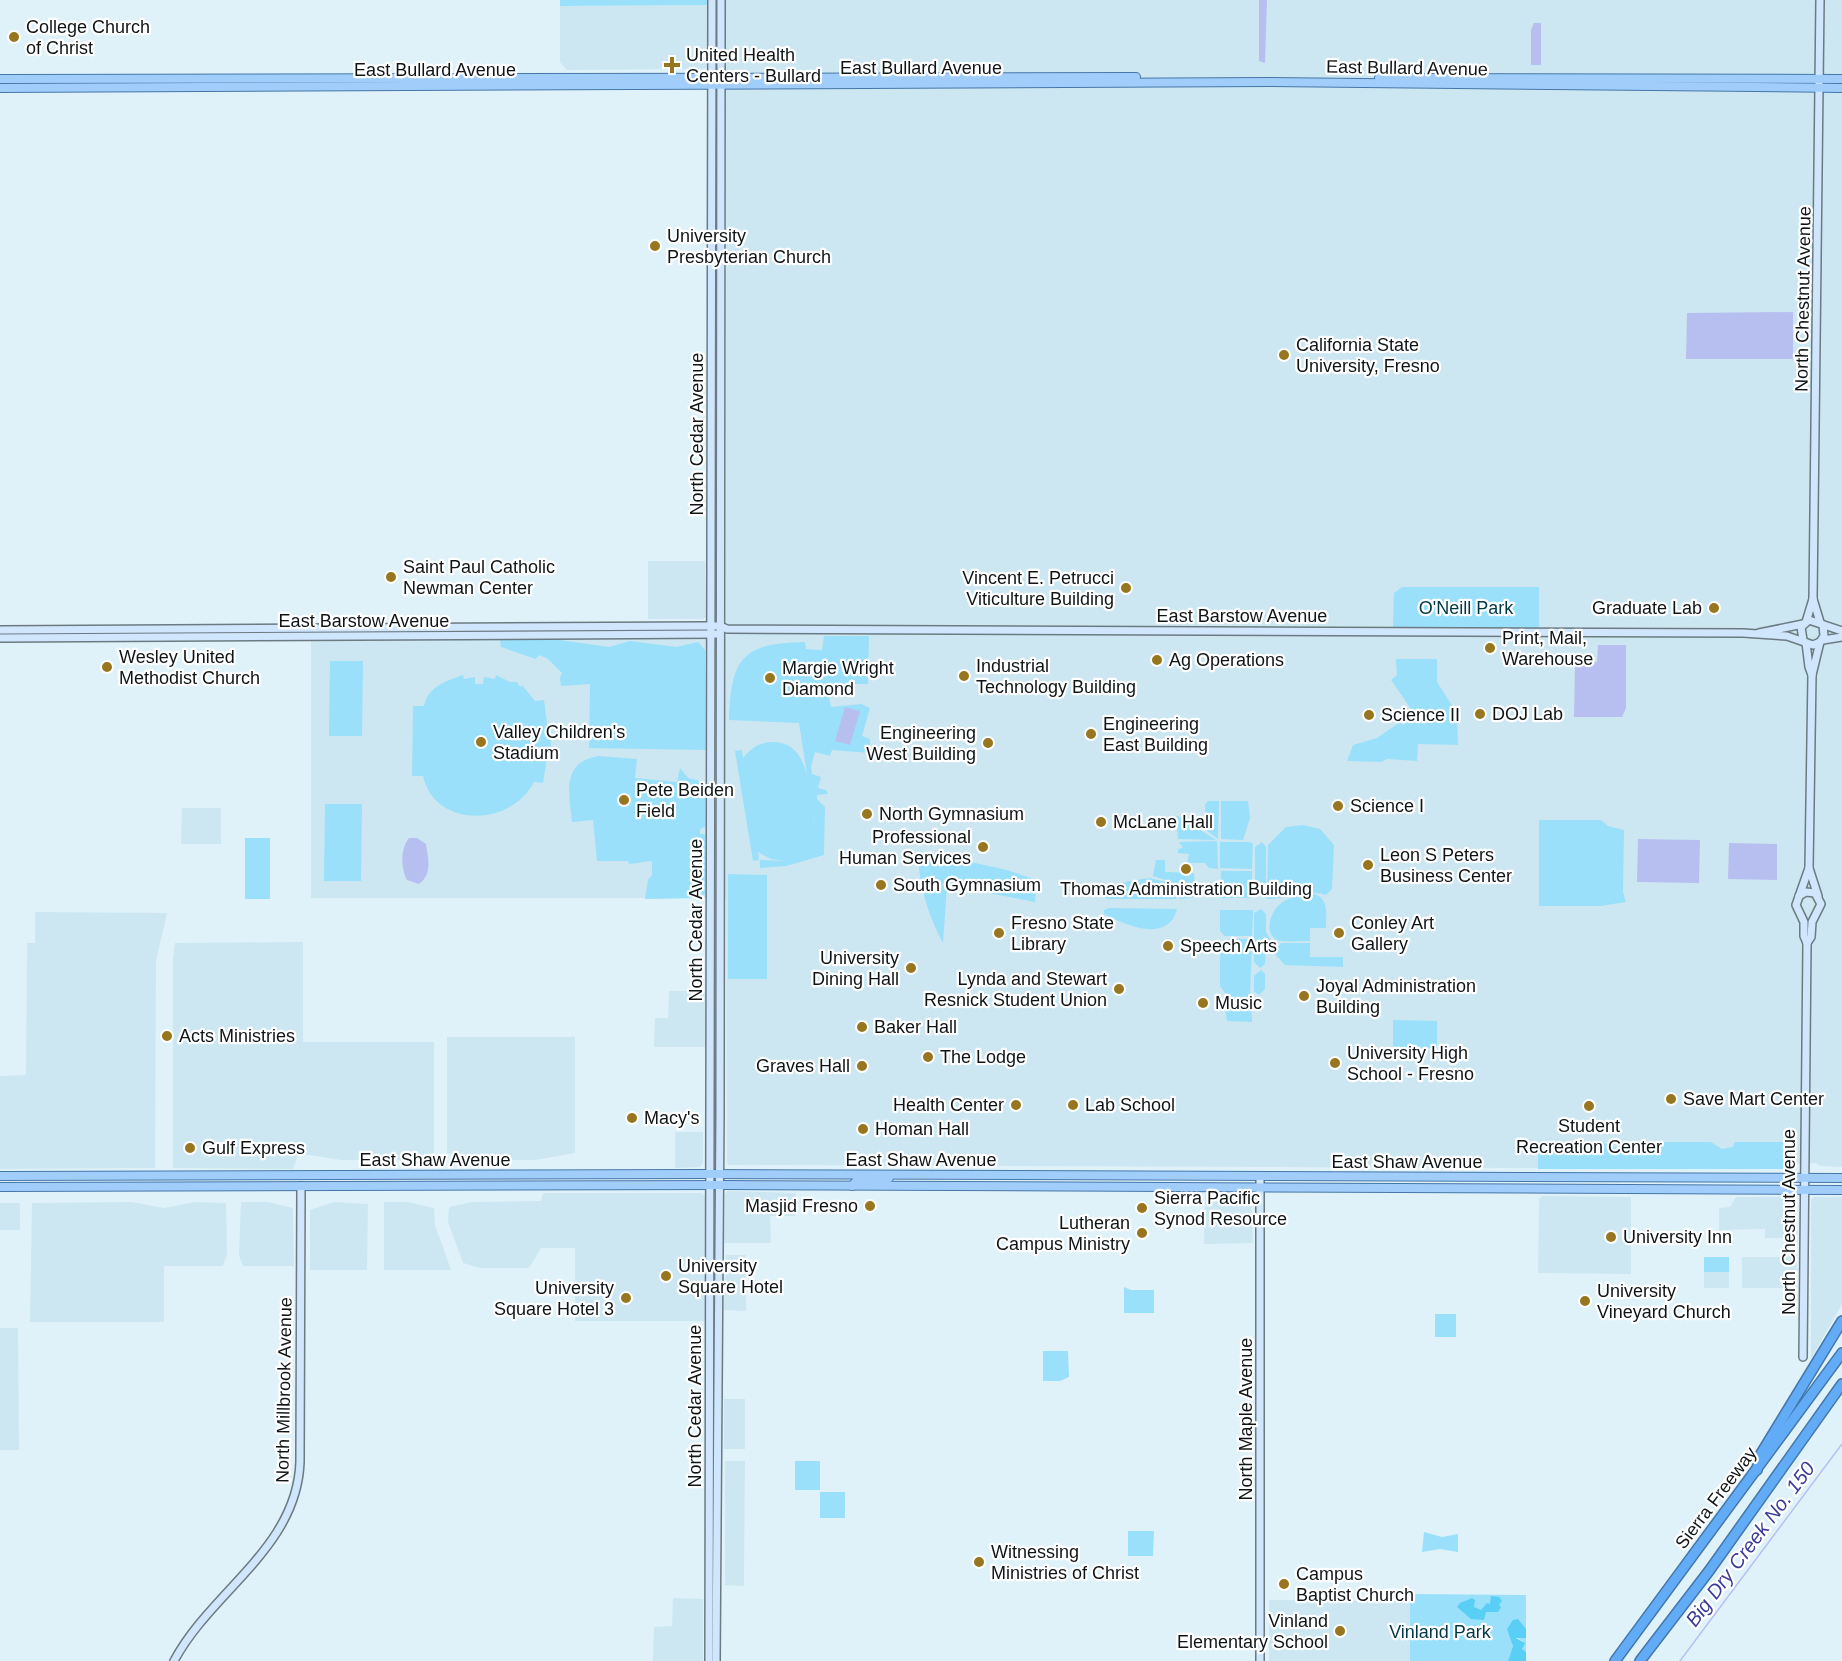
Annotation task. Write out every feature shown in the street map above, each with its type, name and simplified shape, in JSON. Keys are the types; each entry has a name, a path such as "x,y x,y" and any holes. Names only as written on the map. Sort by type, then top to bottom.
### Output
{"highway":[{"path":"1757,1472 1759,1457 1842,1321"},
{"name":"Sierra Freeway","path":"1615,1661 1757,1472 1842,1353"},
{"name":"Sierra Freeway","path":"1640,1661 1709,1572 1842,1384"},
{"path":"1830,1402 1842,1393"}],"main road":[{"name":"North Cedar Avenue","path":"709,1661 711,1044 721,439 717,80 712,0"},
{"name":"North Cedar Avenue","path":"716,1661 720,1063 718,630 713,375 717,80 721,0"},
{"name":"North Chestnut Avenue","path":"1820,0 1821,83 1814,599 1822,624"},
{"name":"East Bullard Avenue","path":"0,79 1821,83 1842,79"},
{"name":"East Bullard Avenue","path":"0,88 717,80"},
{"name":"East Bullard Avenue","path":"1821,83 1842,88"},
{"path":"713,375 717,380 717,417 721,439"},
{"name":"North Chestnut Avenue","path":"1804,623 1814,599"},
{"path":"1812,675 1805,642 1800,634 1804,623 1813,620 1842,631"},
{"name":"East Barstow Avenue","path":"0,630 1757,634 1804,623"},
{"path":"1809,868 1796,905 1798,912 1808,917 1818,912 1821,904 1809,868 1812,675 1825,633 1822,624"},
{"name":"East Barstow Avenue","path":"0,638 718,630"},
{"name":"East Barstow Avenue","path":"1757,634 1787,636 1805,642"},
{"path":"1805,642 1842,637"},
{"path":"1799,896 1811,892 1818,896"},
{"name":"North Chestnut Avenue","path":"1798,912 1804,922 1804,936 1807,943 1803,1357"},
{"name":"North Chestnut Avenue","path":"1807,943 1811,937 1812,922 1818,912"},
{"path":"711,1044 720,1063"},
{"path":"711,1068 715,1072 716,1096 720,1114"},
{"name":"East Shaw Avenue","path":"0,1176 720,1174 1842,1178"},
{"path":"439,1186 446,1180 509,1180 530,1175"},
{"path":"852,1186 857,1180 879,1180 902,1175"},
{"path":"350,1186 371,1181 435,1180 439,1176"},
{"name":"North Maple Avenue","path":"1260,1177 1260,1661"},
{"name":"East Shaw Avenue","path":"0,1187 720,1185 1842,1190"},
{"name":"North Millbrook Avenue","path":"174,1661 189,1637 274,1537 296,1495 300,1462 301,1186"},
{"path":"710,1257 715,1262 719,1301"},
{"path":"710,1293 714,1299 715,1313 719,1317"},
{"path":"710,1316 718,1332"}],"shaded area":[{"name":"California State University, Fresno","path":"726,0 1842,0 1842,1167 1820,1166 1816,1163 1791,1164 1790,1169 729,1165 727,1163 726,898 311,898 311,641 726,638"},
{"path":"1259,0 1267,0 1265,63 1259,61"},
{"path":"708,5 707,67 704,69 567,70 560,62 560,6"},
{"path":"1534,23 1541,23 1541,65 1531,65 1531,30"},
{"path":"1793,312 1793,359 1686,359 1687,313"},
{"path":"648,561 705,561 706,617 703,619 648,619"},
{"path":"1598,645 1626,645 1626,708 1622,717 1574,717 1575,663 1597,662"},
{"path":"845,707 860,711 850,745 835,741"},
{"path":"182,808 221,808 221,844 181,844"},
{"path":"409,838 417,838 426,844 428,871 419,884 407,880 404,870 402,859"},
{"path":"1638,839 1700,840 1699,883 1637,882"},
{"path":"1729,843 1777,844 1777,880 1728,879"},
{"path":"35,912 167,913 156,961 155,1168 0,1169 0,1076 26,1075 27,943 35,943"},
{"path":"303,942 303,1042 434,1042 434,1153 401,1160 341,1160 302,1154 297,1157 293,1169 173,1168 173,958 175,943"},
{"path":"669,991 705,991 705,1047 654,1047 655,1018 668,1018"},
{"path":"447,1037 575,1037 575,1153 536,1160 488,1160 447,1153"},
{"path":"675,1132 703,1132 703,1163 700,1167 675,1168"},
{"path":"727,1191 796,1193 796,1216 770,1216 771,1243 724,1243"},
{"path":"543,1193 701,1193 705,1196 705,1321 575,1321 575,1248 541,1248 529,1268 480,1268 463,1263 448,1222 449,1207 472,1202 541,1201"},
{"path":"1205,1194 1251,1195 1253,1243 1204,1244"},
{"path":"1542,1196 1631,1197 1631,1274 1538,1273 1539,1199"},
{"path":"1736,1197 1795,1197 1797,1238 1765,1238 1765,1229 1719,1230 1719,1208 1730,1207"},
{"path":"1814,1197 1842,1197 1842,1304 1811,1359 1811,1200"},
{"path":"132,1202 164,1208 195,1202 226,1203 227,1254 223,1266 164,1266 164,1322 30,1322 32,1203"},
{"path":"241,1202 268,1202 293,1208 294,1266 243,1266 239,1255"},
{"path":"334,1202 368,1204 367,1270 310,1270 310,1210"},
{"path":"384,1202 408,1202 434,1208 435,1225 451,1270 384,1270"},
{"path":"0,1203 20,1203 20,1230 0,1230"},
{"path":"1781,1252 1797,1252 1797,1288 1742,1288 1742,1257 1781,1257"},
{"path":"726,1255 746,1255 746,1311 724,1310"},
{"path":"1704,1272 1729,1272 1729,1288 1704,1288"},
{"path":"0,1328 18,1328 19,1450 0,1450"},
{"path":"724,1399 745,1399 745,1449 724,1449"},
{"path":"725,1461 745,1461 744,1586 725,1585"},
{"path":"1491,1596 1499,1597 1502,1601 1499,1605 1501,1607 1498,1612 1486,1612 1484,1620 1471,1619 1457,1607 1460,1603 1472,1598 1475,1600 1474,1607 1481,1610 1487,1603 1490,1604"},
{"path":"673,1598 703,1599 703,1661 653,1661 654,1627 672,1626"},
{"name":"Vinland Elementary School","path":"1269,1600 1410,1601 1410,1661 1269,1661"},
{"path":"1518,1619 1526,1629 1526,1638 1516,1638 1525,1643 1522,1649 1526,1652 1526,1661 1508,1661 1513,1646 1507,1629 1513,1620"}],"green space":[{"path":"560,0 708,0 708,5 560,6"},
{"name":"O'Neill Park","path":"1402,587 1539,587 1539,629 1393,628 1394,593"},
{"path":"824,636 869,636 868,684 845,684 844,693 829,697 831,707 861,704 870,708 862,736 870,739 870,753 832,750 830,756 815,752 811,767 812,774 821,777 818,788 826,790 828,794 817,795 817,799 825,807 824,855 786,866 760,868 760,860 785,861 771,859 758,852 759,860 753,861 735,751 742,750 743,758 761,744 775,742 787,745 796,752 807,776 799,723 729,720 730,699 737,669 744,658 753,651 766,646 805,642 806,649 822,650"},
{"path":"500,639 553,639 609,647 630,641 676,647 698,642 705,650 706,750 589,748 590,684 561,686 562,673 548,659 539,655 536,659 501,647"},
{"path":"1396,659 1437,659 1437,682 1457,713 1458,745 1418,744 1417,761 1387,759 1381,762 1347,761 1353,745 1377,738 1400,722 1403,725 1408,721 1411,709 1391,680 1397,675"},
{"path":"330,661 363,661 362,736 329,736"},
{"name":"Valley Children's Stadium","path":"463,675 464,679 475,677 475,684 483,684 484,677 495,679 496,675 510,682 517,682 520,687 522,685 535,701 544,700 548,731 551,732 551,751 548,752 543,783 534,782 523,797 509,808 492,814 474,816 457,813 442,806 430,793 423,776 412,776 413,706 424,706 426,699 434,689"},
{"name":"Pete Beiden Field","path":"598,756 637,759 635,778 677,782 680,768 688,778 705,782 705,827 700,829 700,834 705,834 705,894 702,898 645,899 648,880 652,875 652,861 629,864 628,861 597,861 593,820 572,822 569,790 570,780 578,765"},
{"path":"1208,801 1219,801 1218,839 1199,825 1206,824 1205,805"},
{"path":"1221,801 1248,801 1250,818 1243,840 1221,839"},
{"path":"325,804 362,804 361,881 324,881"},
{"path":"1176,816 1178,816 1216,840 1178,839"},
{"path":"1539,820 1601,820 1608,826 1624,830 1623,892 1626,902 1600,906 1539,906"},
{"path":"1303,825 1320,829 1334,845 1332,889 1326,895 1304,893 1267,899 1268,845 1286,827"},
{"path":"245,838 270,838 270,899 245,899"},
{"path":"1217,841 1218,869 1209,868 1205,863 1187,863 1189,854 1178,853 1178,849 1183,848 1179,842"},
{"path":"1220,842 1250,842 1253,844 1252,869 1220,868"},
{"path":"1262,842 1266,847 1266,884 1260,888 1255,883 1255,847"},
{"path":"921,851 1007,870 1036,880 1035,902 947,885 943,943 922,889 918,854"},
{"path":"1156,860 1165,860 1165,872 1194,873 1196,897 1180,899 1169,881 1153,876"},
{"path":"1221,871 1252,871 1252,898 1220,898"},
{"path":"728,874 767,875 767,979 728,979"},
{"path":"1150,878 1165,882 1177,899 1109,899 1103,897 1106,892 1117,885"},
{"path":"1315,894 1325,904 1326,928 1310,928 1310,941 1275,939 1270,930 1270,919 1275,909 1291,898"},
{"path":"1109,908 1177,909 1172,920 1165,926 1145,929 1123,923 1104,914 1104,910"},
{"path":"1261,909 1266,914 1266,932 1272,942 1266,951 1265,964 1260,968 1254,962 1254,913"},
{"path":"1220,910 1253,910 1252,936 1225,936 1220,931"},
{"path":"1228,939 1252,939 1250,998 1229,998 1220,986 1220,943"},
{"path":"1281,943 1310,943 1310,957 1343,957 1343,967 1285,965 1273,952"},
{"path":"1261,970 1265,974 1265,989 1259,995 1254,991 1254,976"},
{"path":"1229,1000 1251,1001 1252,1022 1227,1021 1225,1007"},
{"path":"1393,1020 1437,1021 1437,1048 1393,1048"},
{"path":"1538,1142 1602,1142 1617,1148 1625,1142 1711,1142 1722,1149 1733,1147 1735,1142 1796,1142 1795,1164 1790,1164 1790,1169 1538,1169"},
{"path":"1704,1257 1729,1257 1729,1272 1704,1272"},
{"path":"1124,1287 1131,1290 1154,1290 1154,1313 1124,1313"},
{"path":"1435,1314 1456,1314 1456,1337 1435,1337"},
{"path":"1043,1351 1068,1351 1069,1377 1060,1381 1043,1381"},
{"path":"795,1461 820,1461 820,1490 795,1490"},
{"path":"820,1492 845,1492 845,1518 820,1518"},
{"path":"1128,1531 1154,1531 1153,1556 1128,1556"},
{"path":"1424,1532 1442,1537 1458,1534 1458,1552 1440,1549 1422,1552"},
{"name":"Vinland Park","path":"1410,1594 1526,1595 1526,1638 1511,1636 1513,1646 1508,1661 1410,1661"},
{"path":"1516,1637 1526,1638 1526,1661 1522,1649 1524,1642"}],"waterway":[{"name":"Big Dry Creek No. 150","path":"1680,1661 1842,1444"}],"place":[{"name":"College Church of Christ","path":"14,37"},
{"name":"United Health Centers - Bullard","path":"672,65"},
{"name":"University Presbyterian Church","path":"655,246"},
{"name":"California State University, Fresno","path":"1284,355"},
{"name":"Saint Paul Catholic Newman Center","path":"391,577"},
{"name":"Vincent E. Petrucci Viticulture Building","path":"1126,588"},
{"name":"Graduate Lab","path":"1714,608"},
{"name":"Print, Mail, Warehouse","path":"1490,648"},
{"name":"Ag Operations","path":"1157,660"},
{"name":"Wesley United Methodist Church","path":"107,667"},
{"name":"Industrial Technology Building","path":"964,676"},
{"name":"Margie Wright Diamond","path":"770,678"},
{"name":"DOJ Lab","path":"1480,714"},
{"name":"Science II","path":"1369,715"},
{"name":"Engineering East Building","path":"1091,734"},
{"name":"Valley Children's Stadium","path":"481,742"},
{"name":"Engineering West Building","path":"988,743"},
{"name":"Pete Beiden Field","path":"624,800"},
{"name":"Science I","path":"1338,806"},
{"name":"North Gymnasium","path":"867,814"},
{"name":"McLane Hall","path":"1101,822"},
{"name":"Professional Human Services","path":"983,847"},
{"name":"Leon S Peters Business Center","path":"1368,865"},
{"name":"Thomas Administration Building","path":"1186,869"},
{"name":"South Gymnasium","path":"881,885"},
{"name":"Fresno State Library","path":"999,933"},
{"name":"Conley Art Gallery","path":"1339,933"},
{"name":"Speech Arts","path":"1168,946"},
{"name":"University Dining Hall","path":"911,968"},
{"name":"Lynda and Stewart Resnick Student Union","path":"1119,989"},
{"name":"Joyal Administration Building","path":"1304,996"},
{"name":"Music","path":"1203,1003"},
{"name":"Baker Hall","path":"862,1027"},
{"name":"Acts Ministries","path":"167,1036"},
{"name":"The Lodge","path":"928,1057"},
{"name":"University High School - Fresno","path":"1335,1063"},
{"name":"Graves Hall","path":"862,1066"},
{"name":"Save Mart Center","path":"1671,1099"},
{"name":"Health Center","path":"1016,1105"},
{"name":"Lab School","path":"1073,1105"},
{"name":"Student Recreation Center","path":"1589,1106"},
{"name":"Macy's","path":"632,1118"},
{"name":"Homan Hall","path":"863,1129"},
{"name":"Gulf Express","path":"190,1148"},
{"name":"Masjid Fresno","path":"870,1206"},
{"name":"Sierra Pacific Synod Resource","path":"1142,1208"},
{"name":"Lutheran Campus Ministry","path":"1142,1233"},
{"name":"University Inn","path":"1611,1237"},
{"name":"University Square Hotel","path":"666,1276"},
{"name":"University Square Hotel 3","path":"626,1298"},
{"name":"University Vineyard Church","path":"1585,1301"},
{"name":"Witnessing Ministries of Christ","path":"979,1562"},
{"name":"Campus Baptist Church","path":"1284,1584"},
{"name":"Vinland Elementary School","path":"1340,1631"}]}
